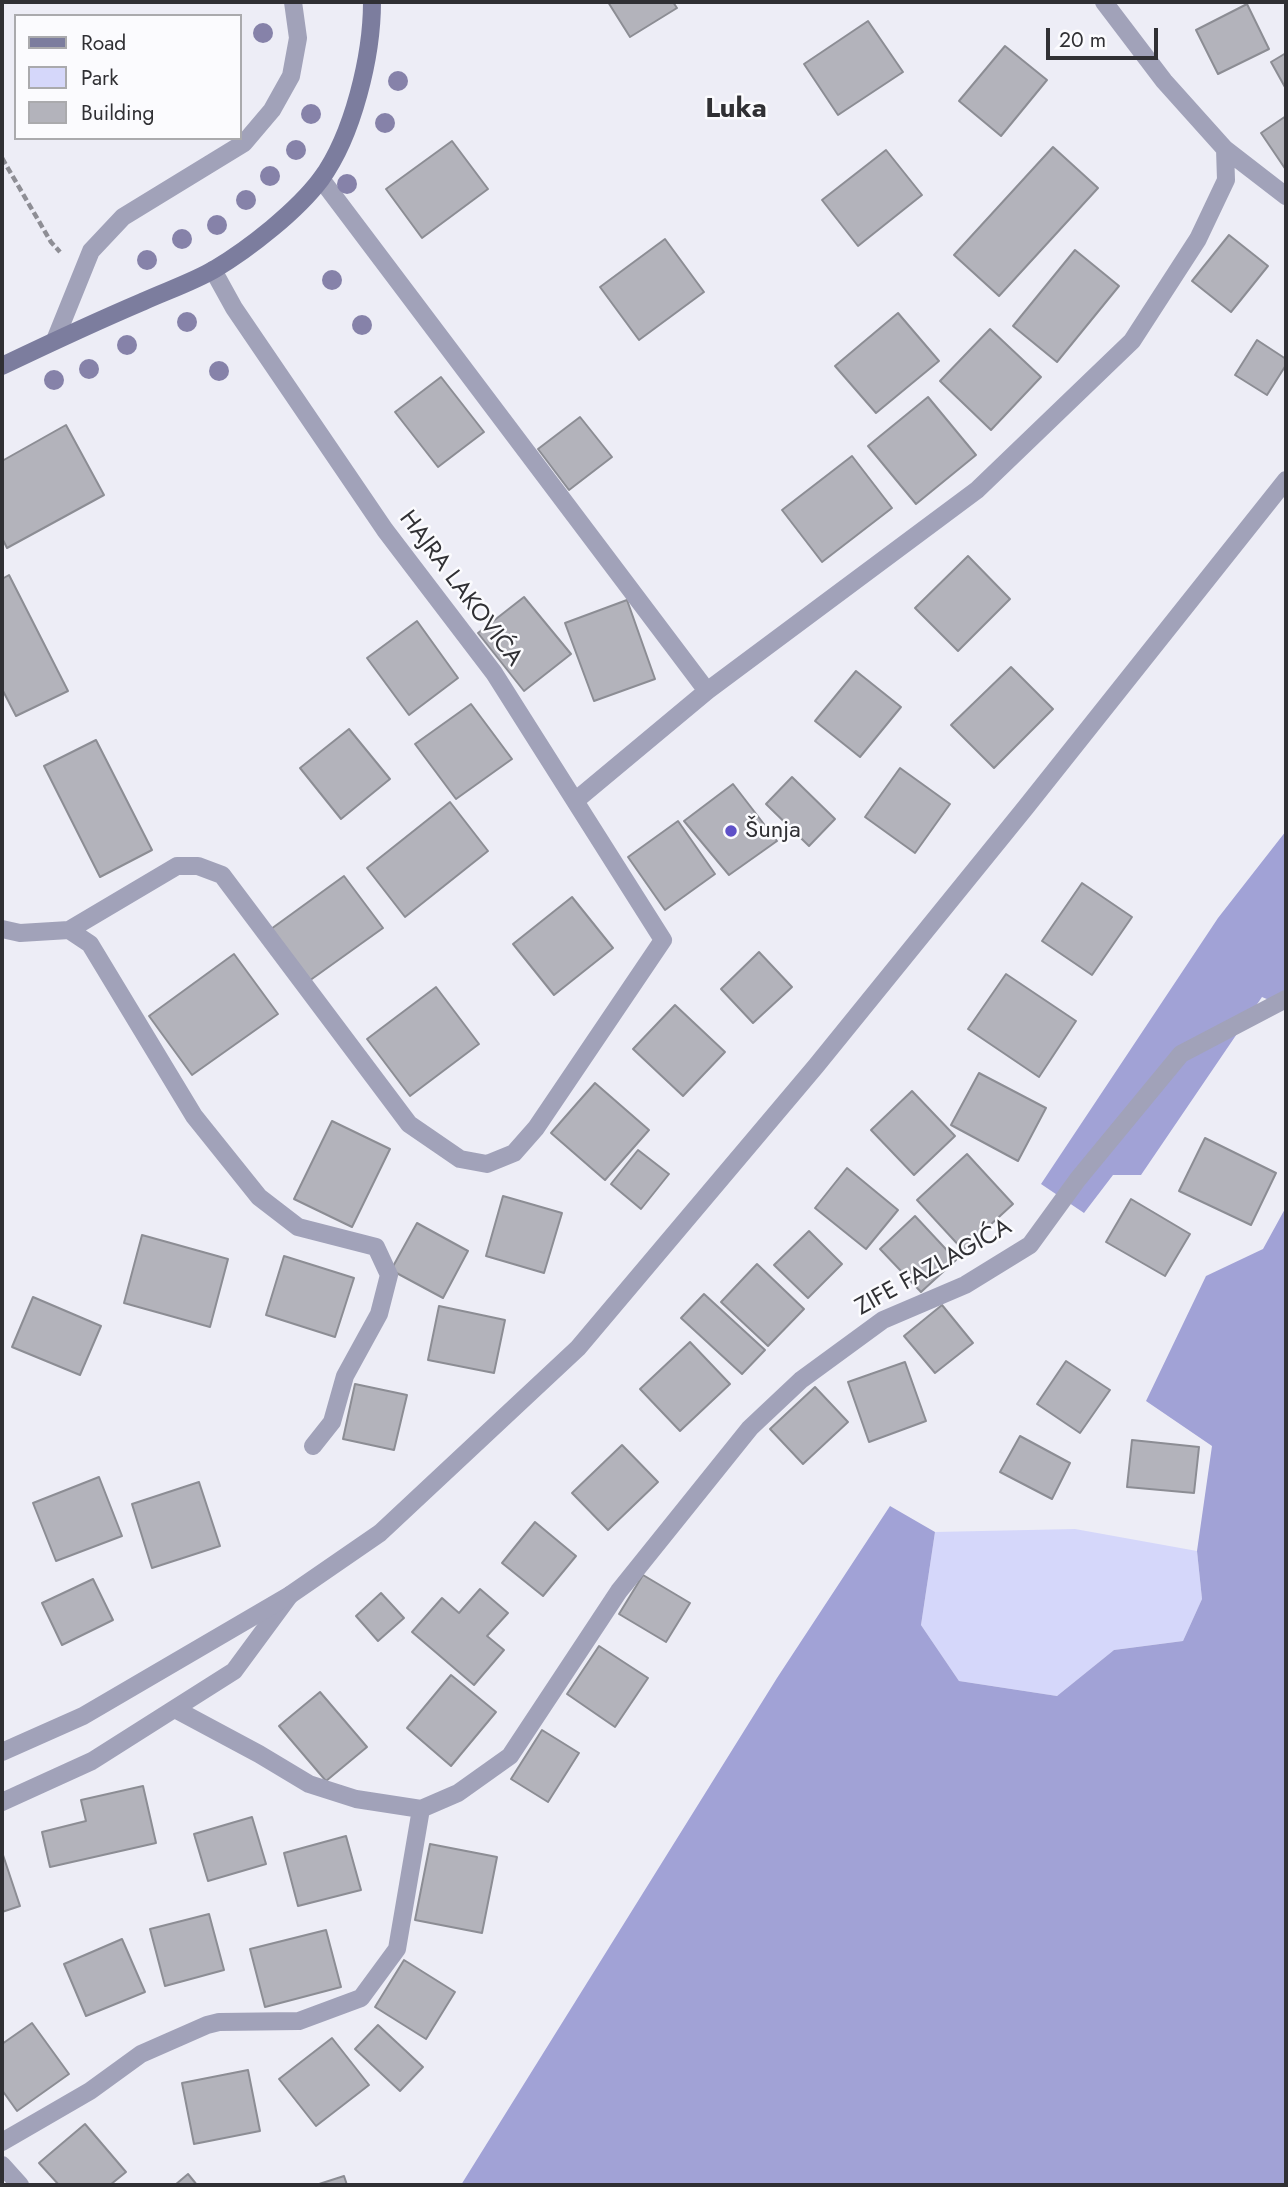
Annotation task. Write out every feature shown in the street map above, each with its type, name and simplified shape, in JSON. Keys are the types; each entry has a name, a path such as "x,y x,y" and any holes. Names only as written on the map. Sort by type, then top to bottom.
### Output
{"main road":[{"path":"2,366 213,270 282,220 321,179 345,137 362,82 372,2"}],"street":[{"path":"55,340 91,251 123,218 244,144 272,110 291,76 298,38 293,2"},
{"path":"1104,2 1164,81 1225,149 1286,196"},
{"path":"575,801 706,691 976,489 1132,341 1199,239 1226,180 1225,149"},
{"path":"321,179 706,691"},
{"name":"HAJRA LAKOVIĆA","path":"69,930 177,866 198,866 222,875 410,1124 460,1159 487,1164 514,1153 536,1128 663,940 494,673 385,530 234,308 213,270"},
{"path":"2,1752 83,1716 290,1595 380,1533 578,1348 824,1055 1052,776 1286,480"},
{"path":"2,929 20,933 69,930 90,944 194,1115 259,1197 298,1227 376,1247 389,1275 380,1314 345,1376 332,1422 313,1446"},
{"name":"ZIFE FAZLAGIĆA","path":"421,1809 458,1793 510,1756 619,1591 750,1428 801,1380 883,1320 965,1285 1030,1245 1078,1179 1181,1054 1286,999"},
{"path":"2,1801 92,1761 234,1671 290,1595"},
{"path":"2,2142 90,2091 141,2054 207,2025 219,2022 299,2021 361,1998 397,1949 421,1809 356,1799 309,1783 175,1709"},
{"path":"2,2165 20,2185"}],"path":[{"path":"2,158 51,242 80,275"}],"green space":[{"path":"1075,1529 1197,1551 1202,1599 1183,1641 1114,1650 1057,1696 959,1681 921,1625 935,1532"}],"shaded area":[{"path":"1286,831 1286,1007 1262,997 1141,1175 1113,1175 1084,1213 1041,1184 1218,918"},
{"path":"1286,1207 1286,2185 461,2185 777,1678 890,1506 935,1532 921,1625 959,1681 1057,1696 1114,1650 1183,1641 1202,1599 1197,1551 1212,1446 1146,1401 1206,1276 1263,1249"}],"building":[{"path":"608,2 673,2 677,8 630,37"},
{"path":"1247,4 1269,49 1218,74 1196,30"},
{"path":"868,21 903,72 838,115 804,64"},
{"path":"1005,46 1047,80 1001,136 959,101"},
{"path":"1286,53 1286,89 1271,62"},
{"path":"1286,116 1286,170 1261,133"},
{"path":"452,141 488,189 422,238 386,189"},
{"path":"1053,147 1098,188 999,296 954,255"},
{"path":"886,150 922,195 858,246 822,200"},
{"path":"1229,235 1268,266 1231,312 1192,281"},
{"path":"665,239 704,292 639,340 600,287"},
{"path":"1075,250 1119,286 1057,362 1013,326"},
{"path":"898,313 939,361 876,413 835,366"},
{"path":"990,329 1041,377 991,430 940,381"},
{"path":"1257,340 1286,359 1286,365 1267,395 1235,375"},
{"path":"441,377 484,432 438,467 395,412"},
{"path":"928,397 976,455 916,504 868,446"},
{"path":"580,417 612,457 569,490 538,449"},
{"path":"66,425 104,495 7,548 2,538 2,461"},
{"path":"852,456 892,508 822,562 782,510"},
{"path":"968,556 1010,599 958,651 915,608"},
{"path":"9,575 68,691 16,716 2,689 2,579"},
{"path":"524,597 571,654 524,691 478,633"},
{"path":"627,600 655,679 594,701 565,623"},
{"path":"417,621 458,678 409,715 367,658"},
{"path":"1011,667 1053,709 994,768 951,725"},
{"path":"856,671 901,707 860,757 815,721"},
{"path":"471,704 512,759 456,799 415,744"},
{"path":"349,729 390,779 341,819 300,768"},
{"path":"96,740 152,850 100,877 44,766"},
{"path":"900,768 950,804 915,853 865,817"},
{"path":"792,777 835,819 809,846 766,804"},
{"name":"Šunja","path":"733,784 777,841 729,875 684,821"},
{"path":"450,802 488,851 405,917 367,868"},
{"path":"678,821 715,874 665,910 628,857"},
{"path":"344,876 383,928 309,981 271,929"},
{"path":"1082,883 1132,917 1092,975 1042,941"},
{"path":"572,897 613,948 554,995 513,944"},
{"path":"759,952 792,987 753,1023 721,989"},
{"path":"234,954 278,1014 192,1075 149,1016"},
{"path":"1006,974 1076,1021 1039,1077 968,1029"},
{"path":"436,987 479,1044 410,1096 367,1039"},
{"path":"675,1005 725,1052 683,1096 633,1049"},
{"path":"979,1073 1046,1108 1018,1161 951,1125"},
{"path":"595,1083 649,1130 605,1180 551,1133"},
{"path":"912,1091 955,1136 914,1175 871,1130"},
{"path":"332,1121 390,1149 352,1227 294,1199"},
{"path":"1205,1138 1276,1173 1251,1225 1179,1191"},
{"path":"638,1150 669,1174 641,1209 611,1184"},
{"path":"967,1154 1013,1204 963,1250 917,1200"},
{"path":"847,1168 898,1210 866,1249 815,1208"},
{"path":"503,1196 562,1213 544,1273 486,1256"},
{"path":"1131,1199 1190,1234 1165,1276 1106,1242"},
{"path":"915,1216 956,1260 921,1292 880,1249"},
{"path":"417,1223 468,1251 443,1298 391,1270"},
{"path":"809,1231 842,1264 808,1298 774,1265"},
{"path":"142,1235 228,1259 210,1327 124,1303"},
{"path":"284,1256 354,1278 335,1337 266,1315"},
{"path":"757,1264 804,1309 768,1346 721,1302"},
{"path":"704,1294 765,1350 742,1374 681,1318"},
{"path":"33,1297 101,1326 80,1375 12,1347"},
{"path":"942,1305 973,1343 935,1373 904,1336"},
{"path":"439,1306 505,1320 494,1373 428,1360"},
{"path":"690,1342 730,1384 680,1431 640,1389"},
{"path":"1066,1361 1110,1390 1080,1433 1037,1404"},
{"path":"905,1362 926,1421 869,1442 848,1382"},
{"path":"355,1384 407,1395 394,1450 343,1439"},
{"path":"815,1387 848,1422 803,1464 770,1429"},
{"path":"1020,1436 1070,1463 1052,1499 1000,1472"},
{"path":"1132,1440 1199,1447 1194,1493 1127,1487"},
{"path":"622,1445 658,1482 608,1530 572,1493"},
{"path":"99,1477 122,1536 56,1561 33,1503"},
{"path":"199,1482 220,1546 152,1568 132,1504"},
{"path":"535,1522 576,1556 543,1596 502,1563"},
{"path":"643,1575 690,1603 666,1642 619,1614"},
{"path":"93,1579 113,1620 62,1645 42,1603"},
{"path":"480,1589 508,1613 487,1636 504,1650 474,1685 412,1632 442,1598 459,1613"},
{"path":"381,1593 404,1618 378,1641 356,1616"},
{"path":"599,1646 648,1678 615,1727 567,1694"},
{"path":"451,1675 496,1712 451,1766 407,1728"},
{"path":"320,1692 367,1747 326,1781 279,1726"},
{"path":"542,1730 579,1753 548,1802 511,1779"},
{"path":"143,1786 156,1843 50,1867 42,1832 86,1821 81,1800"},
{"path":"252,1817 266,1864 208,1881 194,1834"},
{"path":"346,1836 361,1890 298,1906 284,1853"},
{"path":"430,1844 497,1857 482,1933 415,1920"},
{"path":"2,1852 20,1906 2,1912"},
{"path":"209,1914 224,1970 165,1986 150,1929"},
{"path":"326,1930 341,1987 265,2007 250,1949"},
{"path":"122,1939 145,1992 86,2016 64,1964"},
{"path":"404,1960 455,1992 426,2039 375,2007"},
{"path":"32,2023 69,2074 17,2111 2,2090 2,2044"},
{"path":"378,2025 423,2067 400,2091 355,2049"},
{"path":"332,2038 369,2085 316,2126 279,2079"},
{"path":"248,2070 260,2131 194,2144 182,2083"},
{"path":"85,2124 126,2172 110,2185 59,2185 39,2163"},
{"path":"188,2174 197,2185 175,2185"},
{"path":"344,2176 347,2185 316,2185"}],"place":[{"name":"Šunja","path":"731,831"}],"district":[{"name":"Luka","path":"736,110"}]}
